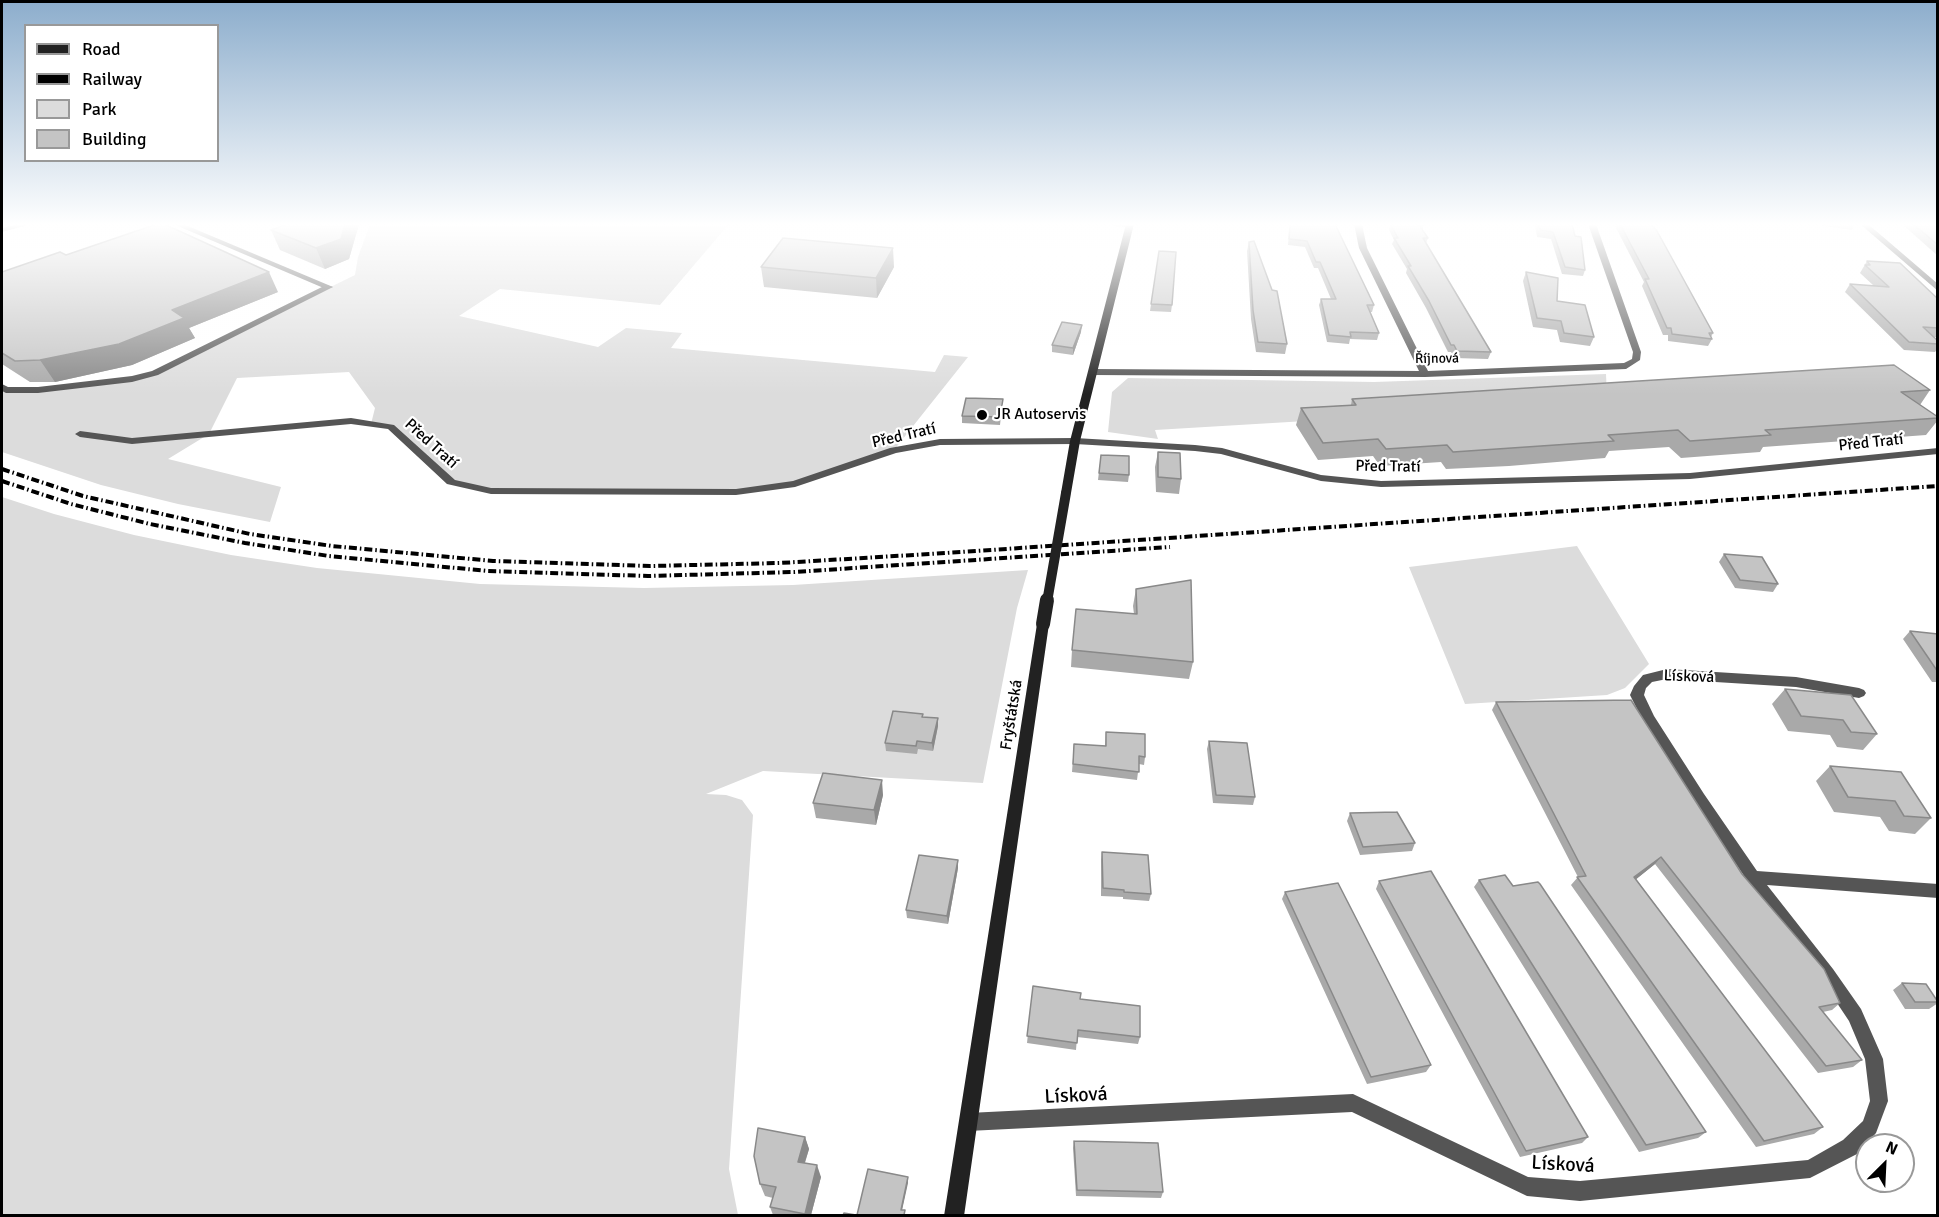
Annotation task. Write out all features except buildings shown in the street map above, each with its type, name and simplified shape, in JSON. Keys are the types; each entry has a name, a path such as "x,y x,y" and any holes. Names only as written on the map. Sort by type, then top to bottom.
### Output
{"street":[{"path":"2,387 6,390 38,390 132,379 155,373 329,287 314,281"},
{"name":"Fryštátská","path":"954,1215 1043,624 1075,441 1116,281"},
{"path":"1379,281 1425,374"},
{"name":"Říjnová","path":"1093,372 1425,374 1571,370 1626,366 1636,360 1637,352 1612,281"},
{"name":"Před Tratí","path":"80,434 132,441 351,421 391,427 451,482 491,491 736,492 795,484 894,450 940,442 1075,441 1222,451 1320,478 1382,484 1690,476 1938,451"},
{"name":"Lísková","path":"968,1122 1353,1103 1527,1186 1580,1191 1810,1168 1850,1147 1870,1127 1879,1101 1874,1059 1856,1015 1699,798 1636,695 1640,686 1648,678 1666,674 1796,682 1859,693"},
{"path":"1754,877 1938,891"}],"green space":[{"path":"343,281 681,281 660,305 500,289 459,316 598,347 626,328 682,333 671,348 935,372 944,355 968,357 894,450 795,484 736,492 491,491 451,482 391,427 371,424 375,408 349,372 237,378 209,434 168,459 281,487 270,522 178,504 101,485 2,452 2,392 30,393 132,379 155,373"},
{"path":"1606,374 1607,397 1341,416 1306,421 1155,430 1158,439 1108,432 1112,392 1128,378 1374,382"},
{"path":"2,497 54,514 134,535 231,555 317,568 480,584 644,588 793,585 1028,570 1017,608 983,783 763,771 706,794 726,795 742,800 753,815 729,1169 738,1215 2,1215"},
{"path":"1577,546 1649,664 1625,688 1607,695 1465,704 1409,567"}],"railway":[{"path":"2,469 83,496 250,534 332,546 493,561 650,566 780,563 946,553 1938,486"},
{"path":"2,481 71,504 150,524 245,543 329,556 488,571 648,576 794,572 1170,547"}],"place":[{"name":"JR Autoservis","path":"982,415"}]}
